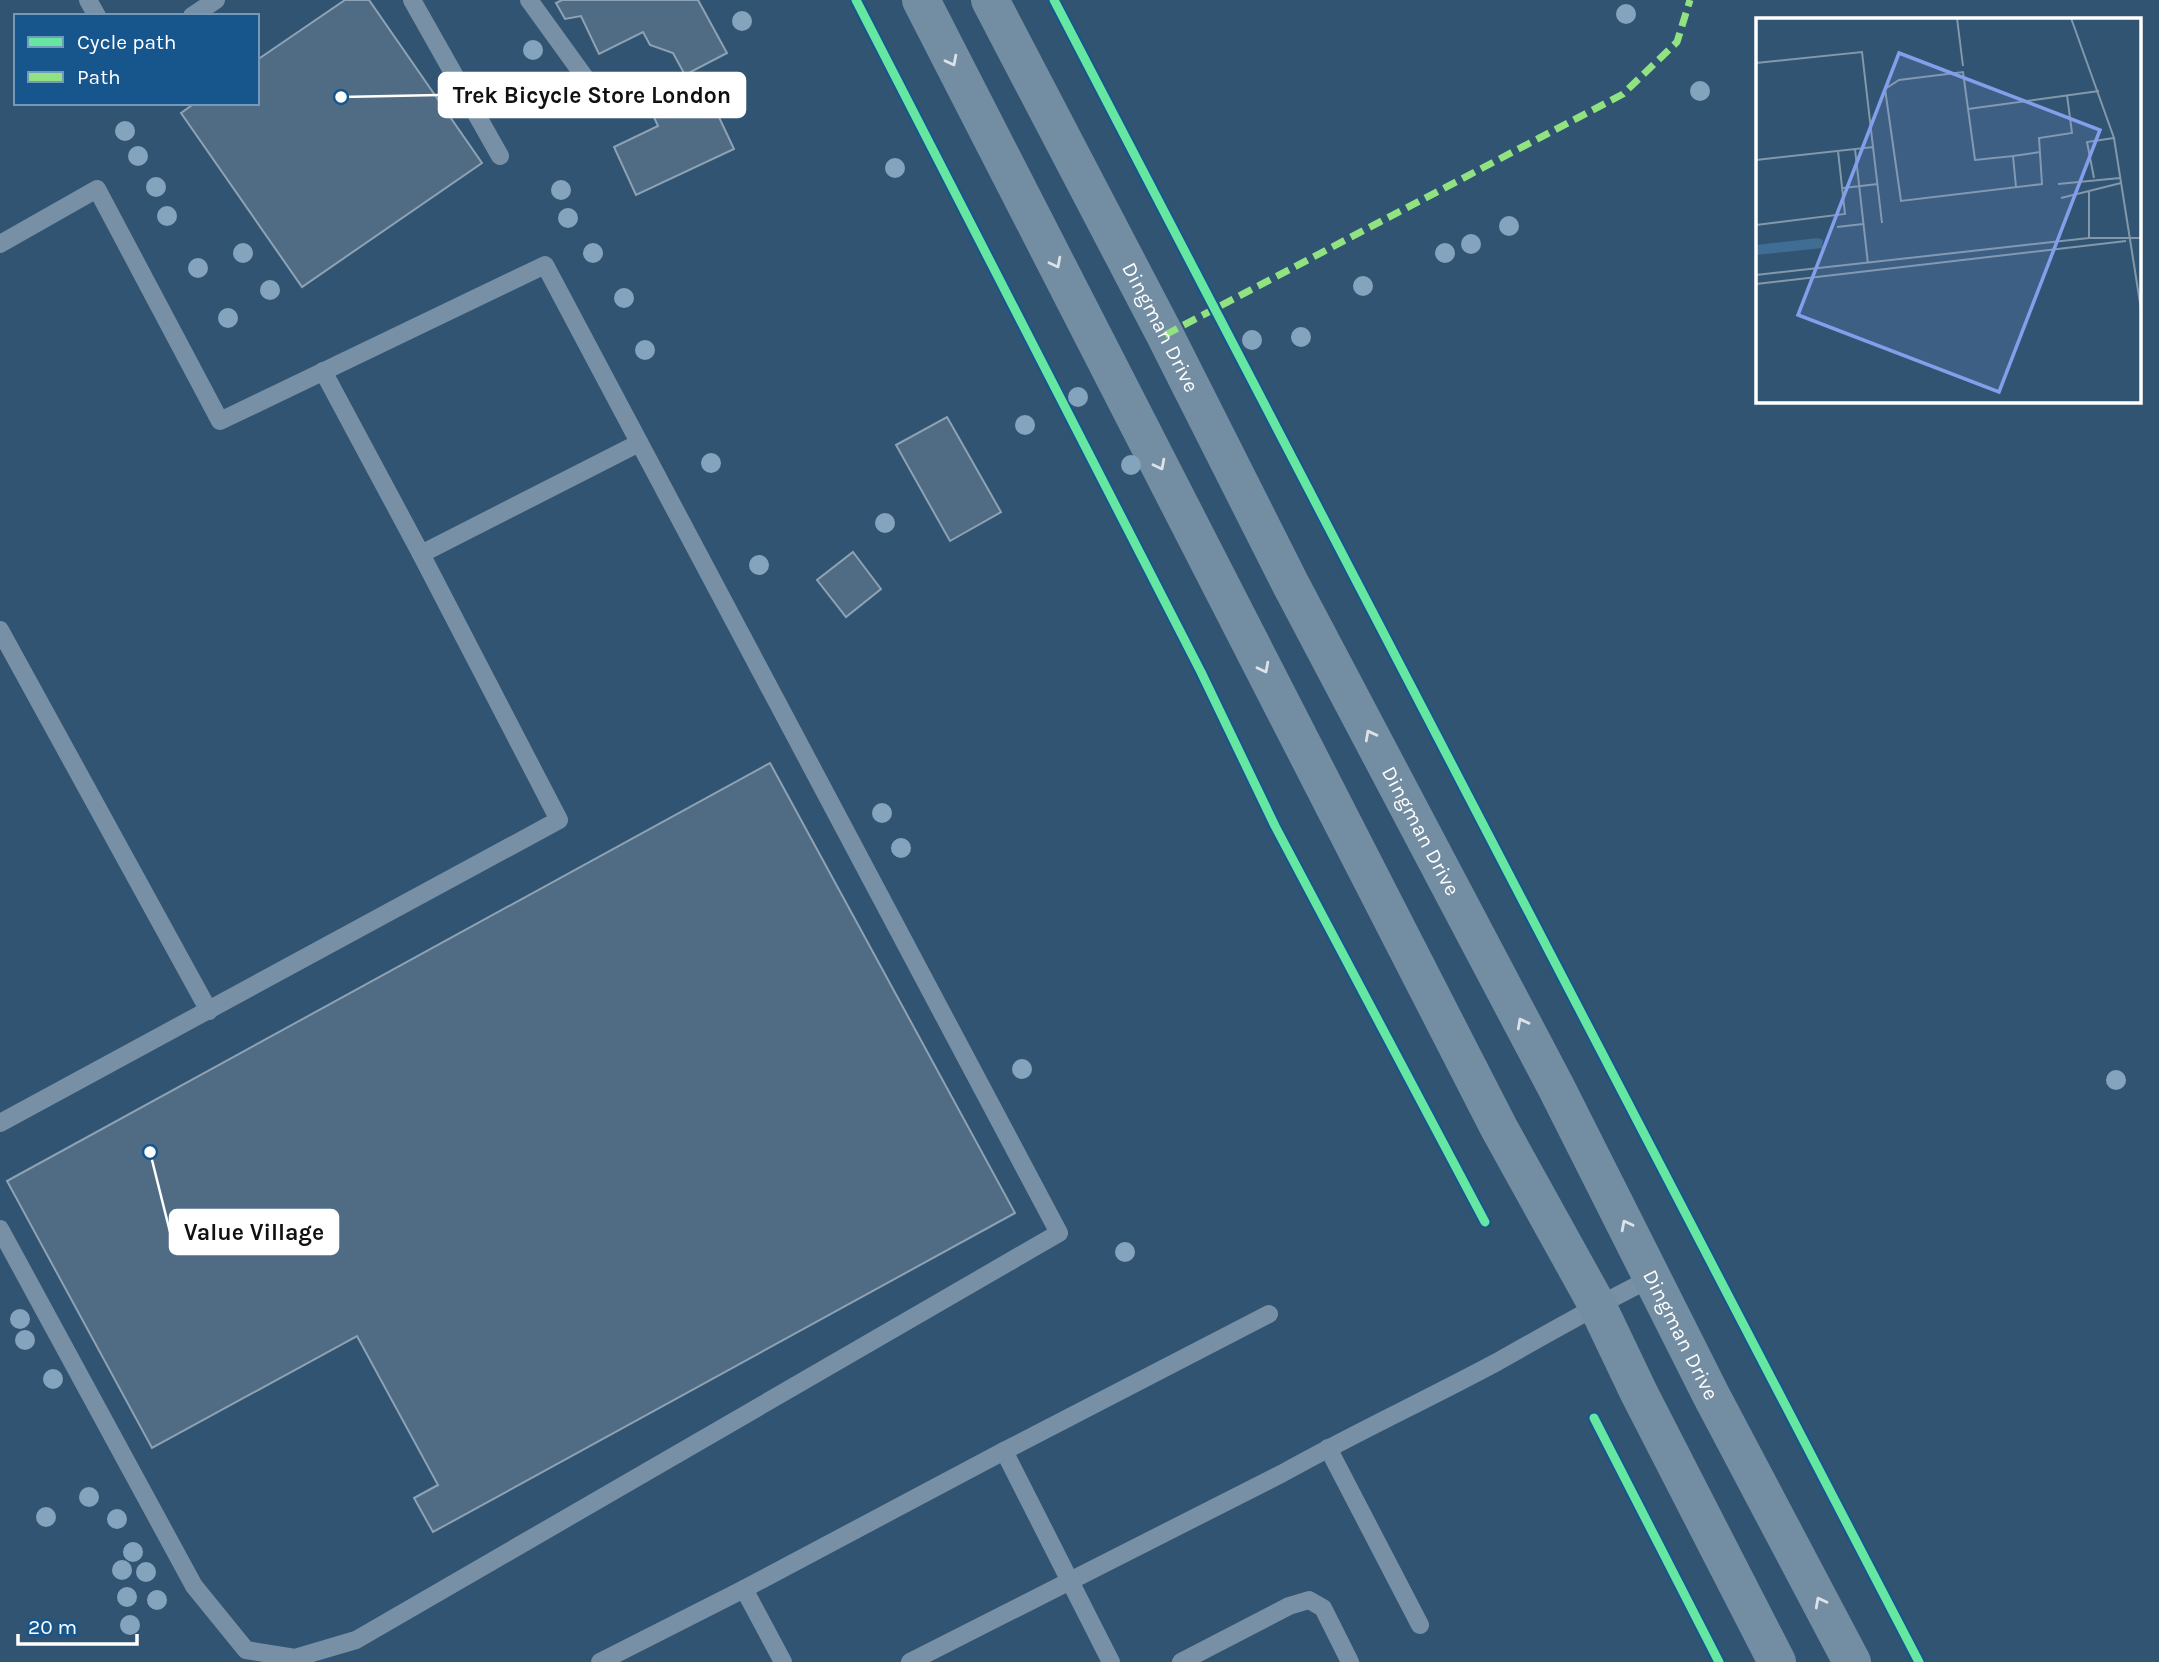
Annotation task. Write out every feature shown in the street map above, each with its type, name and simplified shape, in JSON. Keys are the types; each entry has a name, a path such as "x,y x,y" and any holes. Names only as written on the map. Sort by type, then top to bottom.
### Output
{"main road":[{"path":"921,0 1499,1128 1597,1305 1639,1393 1777,1662"},
{"name":"Dingman Drive","path":"990,0 1165,335 1290,583 1556,1087 1852,1662"}],"lane":[{"path":"195,14 216,0"},
{"path":"412,0 500,156"},
{"path":"529,0 594,90"},
{"path":"0,244 97,189 220,421 545,265 1059,1233 356,1640 295,1658 246,1650 194,1586 0,1229"},
{"path":"0,1123 559,820 323,371"},
{"path":"421,554 639,443"},
{"path":"0,630 209,1011"},
{"path":"911,1662 1283,1473 1652,1278"},
{"path":"600,1662 1269,1314"},
{"path":"1328,1448 1420,1625"},
{"path":"1003,1451 1111,1662"},
{"path":"744,1589 783,1662"},
{"path":"1181,1662 1289,1606 1309,1600 1323,1608 1350,1662"}],"building":[{"path":"345,0 369,0 482,163 302,287 181,113 192,105 259,105 259,59"},
{"path":"562,0 698,0 727,53 685,75 673,53 650,45 643,32 599,54 581,16 565,19 556,3"},
{"path":"701,79 734,149 636,195 614,147 658,126 648,104"},
{"path":"947,417 1001,512 950,541 896,445"},
{"path":"853,552 881,589 846,617 817,580"},
{"path":"770,763 1015,1213 433,1532 414,1498 438,1485 357,1336 152,1448 7,1181"}],"marked path":[{"path":"1165,335 1623,94 1677,42 1690,0"}],"cycle path":[{"path":"856,0 1201,672 1275,826 1485,1222"},
{"path":"1054,0 1919,1662"},
{"path":"1594,1418 1719,1662"}],"place":[{"name":"Trek Bicycle Store London","path":"341,97"},
{"name":"Value Village","path":"150,1152"}]}
